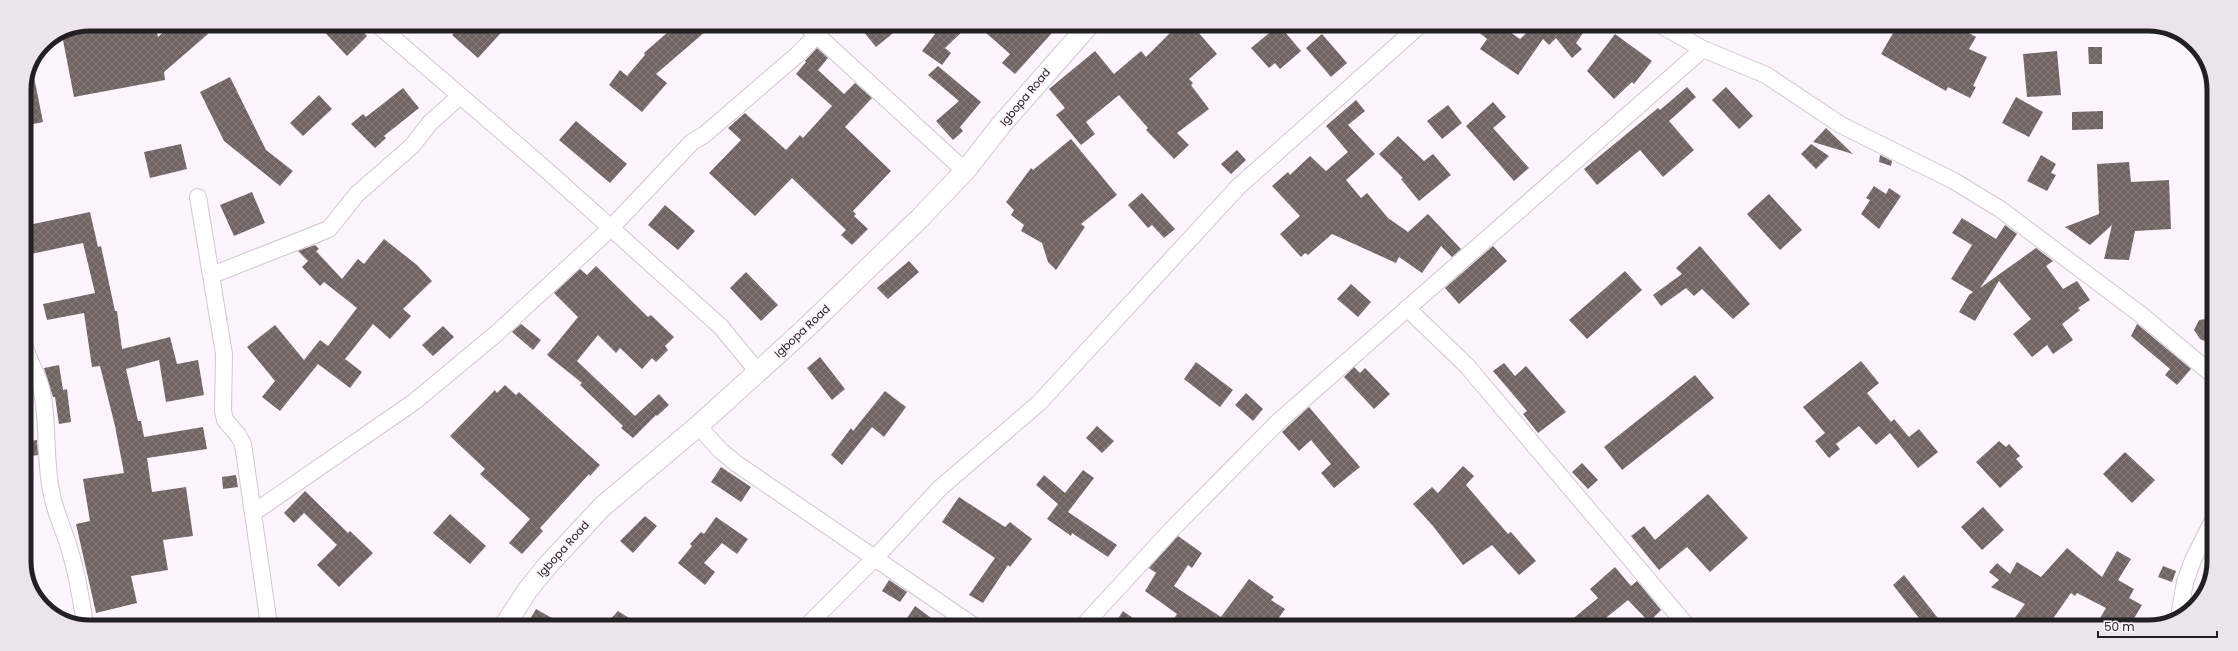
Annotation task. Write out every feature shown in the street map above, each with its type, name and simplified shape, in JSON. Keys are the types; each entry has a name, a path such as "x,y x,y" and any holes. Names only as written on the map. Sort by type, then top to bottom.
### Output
{"street":[{"path":"385,31 722,327 758,372"},
{"path":"253,513 344,448 414,402 497,333 610,228 692,142 704,135 797,55 810,31"},
{"path":"812,31 965,171"},
{"name":"Igbopa Road","path":"508,620 527,591 547,566 602,507 698,426 758,372 919,219 965,171 1011,113 1083,31"},
{"path":"814,620 874,559 940,488 1039,403 1238,187 1413,31"},
{"path":"1671,31 1702,49 1766,75 1841,125 1954,181 2000,209 2140,314 2207,370"},
{"path":"1089,620 1173,528 1279,421 1702,49"},
{"path":"212,275 329,229 357,194 412,146 430,123 460,96"},
{"path":"198,197 224,354 223,411 225,420 238,434 243,444 268,620"},
{"path":"1407,308 1467,366 1683,620"},
{"path":"31,363 39,378 42,393 47,473 52,497 68,543 77,578 84,619"},
{"path":"698,426 721,451 737,464 965,620"},
{"path":"2180,610 2185,582 2193,560 2207,532"}],"building":[{"path":"90,31 157,31 158,37 165,31 205,31 208,34 164,72 165,80 74,97 63,38 67,35"},
{"path":"324,31 362,31 367,36 347,56"},
{"path":"456,31 503,31 478,58 452,35"},
{"path":"669,31 706,31 656,74 667,83 642,112 609,85 620,70 627,76 645,55 644,53"},
{"path":"863,31 896,31 876,47"},
{"path":"935,31 963,31 945,48 951,53 942,65 922,51 935,34 933,33"},
{"path":"984,31 1054,31 1015,74 1002,63 1010,54"},
{"path":"1172,31 1197,31 1217,54 1189,79 1193,83 1191,85 1209,109 1177,133 1189,145 1174,159 1146,130 1148,128 1119,95 1086,122 1095,134 1081,145 1056,115 1065,108 1049,89 1095,51 1114,74 1141,51 1146,57"},
{"path":"1272,31 1284,31 1301,51 1280,69 1275,63 1269,68 1251,48"},
{"path":"1477,31 1509,31 1520,39 1528,31 1584,31 1576,43 1582,49 1572,58 1556,38 1549,45 1543,39 1518,75 1480,49 1487,39"},
{"path":"1894,31 1966,31 1976,37 1969,49 1987,57 1973,86 1976,87 1970,98 1948,87 1946,91 1881,54"},
{"path":"1322,34 1347,63 1331,77 1306,48"},
{"path":"1615,34 1652,61 1634,84 1632,82 1614,99 1587,71"},
{"path":"2088,47 2102,47 2102,64 2089,64"},
{"path":"817,48 828,58 818,70 844,94 855,83 872,98 845,127 891,171 853,211 856,214 854,216 868,229 852,245 841,235 846,230 792,178 755,216 709,173 741,140 728,128 745,113 786,150 800,135 803,138 832,106 796,74"},
{"path":"2057,51 2061,95 2027,97 2023,54"},
{"path":"938,66 981,102 960,127 963,131 953,140 936,121 959,101 928,75"},
{"path":"33,73 43,122 31,125 31,90"},
{"path":"230,77 266,150 293,171 280,186 224,141 200,92"},
{"path":"1687,87 1696,97 1669,121 1694,150 1663,177 1640,150 1597,185 1584,169 1658,108 1660,110"},
{"path":"1726,87 1753,116 1739,129 1712,100"},
{"path":"403,88 419,108 384,136 386,138 375,148 351,124 363,114 366,117"},
{"path":"319,95 332,109 303,136 290,123"},
{"path":"2016,97 2043,112 2029,137 2002,123"},
{"path":"1356,100 1365,111 1348,125 1375,154 1346,180 1361,198 1367,193 1388,218 1408,232 1428,214 1461,249 1452,257 1441,246 1422,273 1399,257 1396,263 1332,234 1308,255 1305,253 1301,257 1280,234 1300,216 1272,186 1288,172 1290,175 1310,156 1326,171 1348,152 1326,126"},
{"path":"1493,102 1506,117 1493,128 1529,168 1514,181 1466,126"},
{"path":"1448,105 1462,123 1442,139 1427,121"},
{"path":"2103,111 2103,129 2072,130 2072,112"},
{"path":"576,121 627,164 610,183 559,140"},
{"path":"1826,128 1853,154 1813,142"},
{"path":"1398,136 1424,161 1433,154 1451,175 1419,201 1401,179 1403,178 1379,154"},
{"path":"1071,139 1117,195 1081,224 1085,227 1056,270 1048,262 1042,243 1021,231 1024,225 1011,215 1014,210 1006,202 1031,168 1033,170"},
{"path":"181,144 187,169 150,178 144,152"},
{"path":"1811,144 1829,156 1816,169 1801,154"},
{"path":"1237,150 1246,160 1231,174 1221,164"},
{"path":"1880,155 1892,161 1891,166 1879,162"},
{"path":"2041,155 2056,164 2051,173 2056,175 2047,191 2027,181"},
{"path":"2129,162 2131,182 2169,180 2171,229 2135,231 2129,260 2104,259 2112,225 2090,245 2065,227 2099,214 2097,164"},
{"path":"1874,186 1886,194 1889,188 1901,196 1879,229 1861,214 1870,200 1866,198"},
{"path":"252,192 265,223 234,236 220,205"},
{"path":"1142,193 1175,229 1164,238 1152,225 1148,228 1128,205"},
{"path":"1769,194 1802,230 1780,250 1747,214"},
{"path":"665,205 695,231 678,250 648,225"},
{"path":"90,212 98,247 101,246 115,311 117,311 122,349 170,337 177,364 198,360 204,395 166,402 159,360 126,369 138,421 141,421 144,437 203,427 207,449 147,458 152,492 186,487 193,536 163,540 168,570 131,576 137,603 96,613 76,524 90,521 83,479 124,473 115,426 100,366 92,367 84,313 47,320 43,304 95,293 83,243 31,254 31,225"},
{"path":"1962,218 1996,239 2005,225 2017,234 1980,288 2036,248 2053,261 2046,266 2063,289 2077,281 2090,300 2078,308 2080,310 2062,324 2073,340 2053,354 2047,345 2032,357 2013,334 2031,319 1999,281 1975,321 1959,312 1969,295 1973,292 1951,279 1972,245 1952,233"},
{"path":"384,239 417,265 432,281 403,309 411,316 390,339 373,324 345,359 362,372 350,388 318,364 280,411 262,397 275,381 247,347 275,325 304,360 320,340 328,346 357,308 324,282 320,286 302,267 308,261 298,251 315,245 319,249 316,251 342,279 358,259 364,264"},
{"path":"1493,246 1507,261 1459,304 1445,288"},
{"path":"1700,246 1750,304 1733,319 1702,289 1694,296 1686,288 1661,306 1653,295 1682,274 1676,268"},
{"path":"909,261 919,272 888,299 877,288"},
{"path":"596,266 648,317 651,315 674,337 665,346 668,350 656,362 652,358 642,369 620,348 616,353 598,335 577,361 635,416 659,394 669,405 657,416 656,415 633,438 621,428 623,426 580,385 582,383 547,355 578,317 554,293 580,269 587,275"},
{"path":"1625,271 1642,290 1587,339 1569,320"},
{"path":"746,272 778,305 761,321 730,288"},
{"path":"1351,284 1371,302 1358,317 1337,299"},
{"path":"2207,319 2207,342 2200,339 2194,330 2199,320"},
{"path":"521,324 541,340 533,350 512,332"},
{"path":"2137,324 2191,369 2177,385 2165,375 2170,369 2131,336"},
{"path":"443,326 454,337 433,356 422,345"},
{"path":"820,357 845,389 832,400 807,368"},
{"path":"1861,361 1879,383 1867,393 1891,422 1894,419 1909,437 1919,429 1938,452 1918,468 1890,433 1876,445 1859,426 1836,444 1840,449 1829,458 1815,441 1825,433 1803,407"},
{"path":"1196,362 1233,390 1220,407 1184,379"},
{"path":"1504,363 1515,376 1526,366 1566,412 1538,433 1523,414 1527,411 1493,371"},
{"path":"59,365 63,390 67,389 71,422 59,424 55,397 53,397 44,368"},
{"path":"1354,367 1360,373 1365,368 1390,394 1374,409 1344,377"},
{"path":"1695,375 1714,398 1622,470 1604,447"},
{"path":"505,385 516,395 519,392 600,465 590,476 589,474 540,528 543,531 522,554 509,543 530,519 480,474 485,469 450,436 495,390 497,393"},
{"path":"885,391 906,407 884,437 872,427 842,465 831,455 851,428 853,431"},
{"path":"1246,393 1263,409 1253,421 1235,405"},
{"path":"1309,407 1360,467 1334,488 1321,473 1331,464 1311,440 1299,451 1282,432"},
{"path":"1097,426 1114,441 1102,453 1086,438"},
{"path":"37,440 38,455 31,456 31,441"},
{"path":"1999,441 2006,447 2009,444 2020,456 2016,459 2023,467 2000,488 1976,462"},
{"path":"2125,452 2155,480 2132,503 2103,474"},
{"path":"1582,463 1598,480 1588,489 1572,472"},
{"path":"1463,466 1474,476 1466,485 1508,534 1511,532 1536,561 1519,575 1492,545 1463,565 1433,526 1413,504 1432,487 1438,493"},
{"path":"721,467 751,487 741,502 711,482"},
{"path":"1083,470 1094,478 1068,512 1117,545 1108,557 1072,533 1071,536 1047,519 1058,504 1036,485 1044,475 1065,493"},
{"path":"236,475 238,487 223,489 222,477"},
{"path":"305,491 348,533 350,531 373,553 339,587 317,565 337,545 304,513 294,523 284,513"},
{"path":"1708,494 1748,538 1710,572 1687,547 1659,570 1631,536 1644,526 1655,540"},
{"path":"959,497 1005,527 1010,522 1032,539 1010,567 1008,565 983,603 969,595 995,558 942,522"},
{"path":"1983,507 2004,530 1982,550 1961,527"},
{"path":"450,514 486,546 470,564 433,533"},
{"path":"645,516 657,526 633,553 620,541"},
{"path":"716,517 748,539 737,554 722,543 704,563 715,572 705,585 678,563 692,546 690,544 701,532 704,534"},
{"path":"1178,536 1202,553 1192,568 1188,565 1174,586 1221,617 1249,579 1274,597 1271,600 1285,609 1277,620 1173,620 1177,614 1145,591 1156,573 1149,568"},
{"path":"2067,548 2102,577 2117,551 2131,559 2118,580 2134,589 2129,598 2142,605 2133,620 2099,620 2106,608 2077,593 2075,596 2071,593 2052,620 2033,620 2030,618 2028,620 2013,620 2025,604 1991,587 1999,580 1989,572 1997,563 2010,574 2017,562 2041,577"},
{"path":"2163,566 2176,571 2172,582 2158,577"},
{"path":"1615,567 1631,586 1637,581 1661,610 1651,620 1647,620 1628,600 1603,620 1571,620 1598,598 1590,589"},
{"path":"1904,575 1939,620 1920,620 1893,585"},
{"path":"889,580 907,592 900,602 882,591"},
{"path":"915,606 934,620 906,620"},
{"path":"536,609 555,620 530,620"},
{"path":"618,611 632,620 610,620"},
{"path":"1123,611 1136,620 1117,620"}]}
